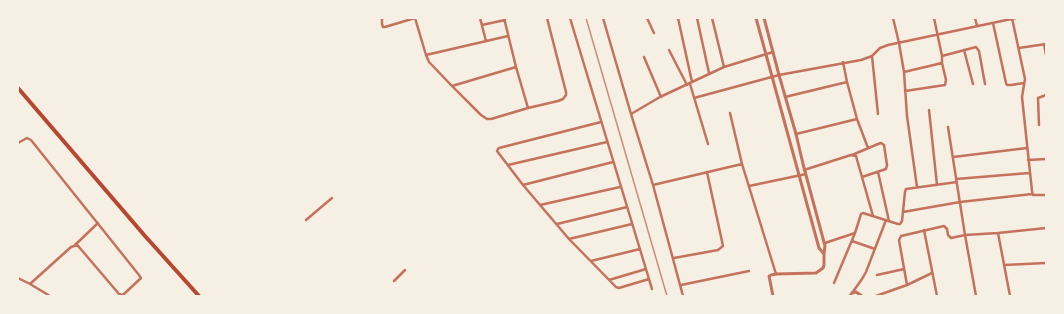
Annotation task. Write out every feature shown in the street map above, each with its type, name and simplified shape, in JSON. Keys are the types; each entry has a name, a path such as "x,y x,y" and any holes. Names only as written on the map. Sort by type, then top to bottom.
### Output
{"main road":[{"path":"18,88 145,236 199,296"}],"street":[{"path":"382,18 383,27 415,18 429,62 481,115 487,119 558,101 566,96 547,18"},
{"path":"480,18 486,41"},
{"path":"570,18 620,187 652,288"},
{"path":"603,18 653,185 684,296"},
{"path":"647,18 654,33"},
{"path":"678,18 689,84 708,144"},
{"path":"697,18 709,73"},
{"path":"712,18 724,66"},
{"path":"756,18 819,248 824,254"},
{"path":"764,18 825,243 824,265 823,268 816,273 771,274 769,276 773,296"},
{"path":"893,18 904,72 916,187"},
{"path":"905,91 945,85 946,80 934,18"},
{"path":"975,18 977,26"},
{"path":"1012,18 1024,74 1022,97 1032,194"},
{"path":"694,98 779,75 843,62 862,60 872,56 884,47 899,43 1016,18"},
{"path":"482,25 505,19 516,67 528,108"},
{"path":"993,23 1007,85 1024,83"},
{"path":"426,55 508,36"},
{"path":"1019,48 1045,44 1046,55"},
{"path":"942,56 975,47 978,49 985,84"},
{"path":"669,50 689,84"},
{"path":"964,50 973,84"},
{"path":"631,114 661,97 724,66 773,52"},
{"path":"872,56 878,114"},
{"path":"644,57 661,97"},
{"path":"843,62 857,119 868,148"},
{"path":"904,72 942,63"},
{"path":"452,86 516,67"},
{"path":"785,97 847,82"},
{"path":"1039,126 1038,98 1046,95"},
{"path":"929,110 937,184"},
{"path":"730,113 742,164 776,274"},
{"path":"796,134 857,119"},
{"path":"601,122 498,149 498,153 569,239 616,287 619,288 649,279"},
{"path":"948,127 976,296"},
{"path":"18,143 27,138 31,140 139,274 141,278 140,280 124,294 119,294 79,247 74,245"},
{"path":"507,165 607,142"},
{"path":"804,170 851,155 881,143 884,145 887,167 884,170 862,177"},
{"path":"953,157 1027,148"},
{"path":"851,155 856,156 873,216"},
{"path":"1028,160 1046,159"},
{"path":"523,185 613,162"},
{"path":"653,185 742,164"},
{"path":"674,258 718,250 723,246 707,172"},
{"path":"851,294 862,280 888,221 878,172"},
{"path":"834,283 852,241 861,214 865,213 900,224 902,221 905,190 908,188 956,180 1029,173"},
{"path":"749,186 806,174"},
{"path":"540,205 620,187"},
{"path":"903,212 960,202 1032,194 1035,196 1046,195"},
{"path":"306,220 332,198"},
{"path":"557,224 627,208"},
{"path":"30,284 98,223"},
{"path":"569,239 632,224"},
{"path":"907,284 899,238 902,235 944,226 950,237 965,234 998,233 1046,228"},
{"path":"924,230 937,296"},
{"path":"825,243 855,233"},
{"path":"998,233 1010,296"},
{"path":"852,241 875,249"},
{"path":"591,261 640,249"},
{"path":"1004,265 1046,264"},
{"path":"609,280 646,269"},
{"path":"877,275 904,269"},
{"path":"394,281 405,270"},
{"path":"681,285 749,271"},
{"path":"876,296 932,272"},
{"path":"18,278 50,296"},
{"path":"851,294 856,292 862,296"}],"railway":[{"path":"586,18 667,296"}]}
